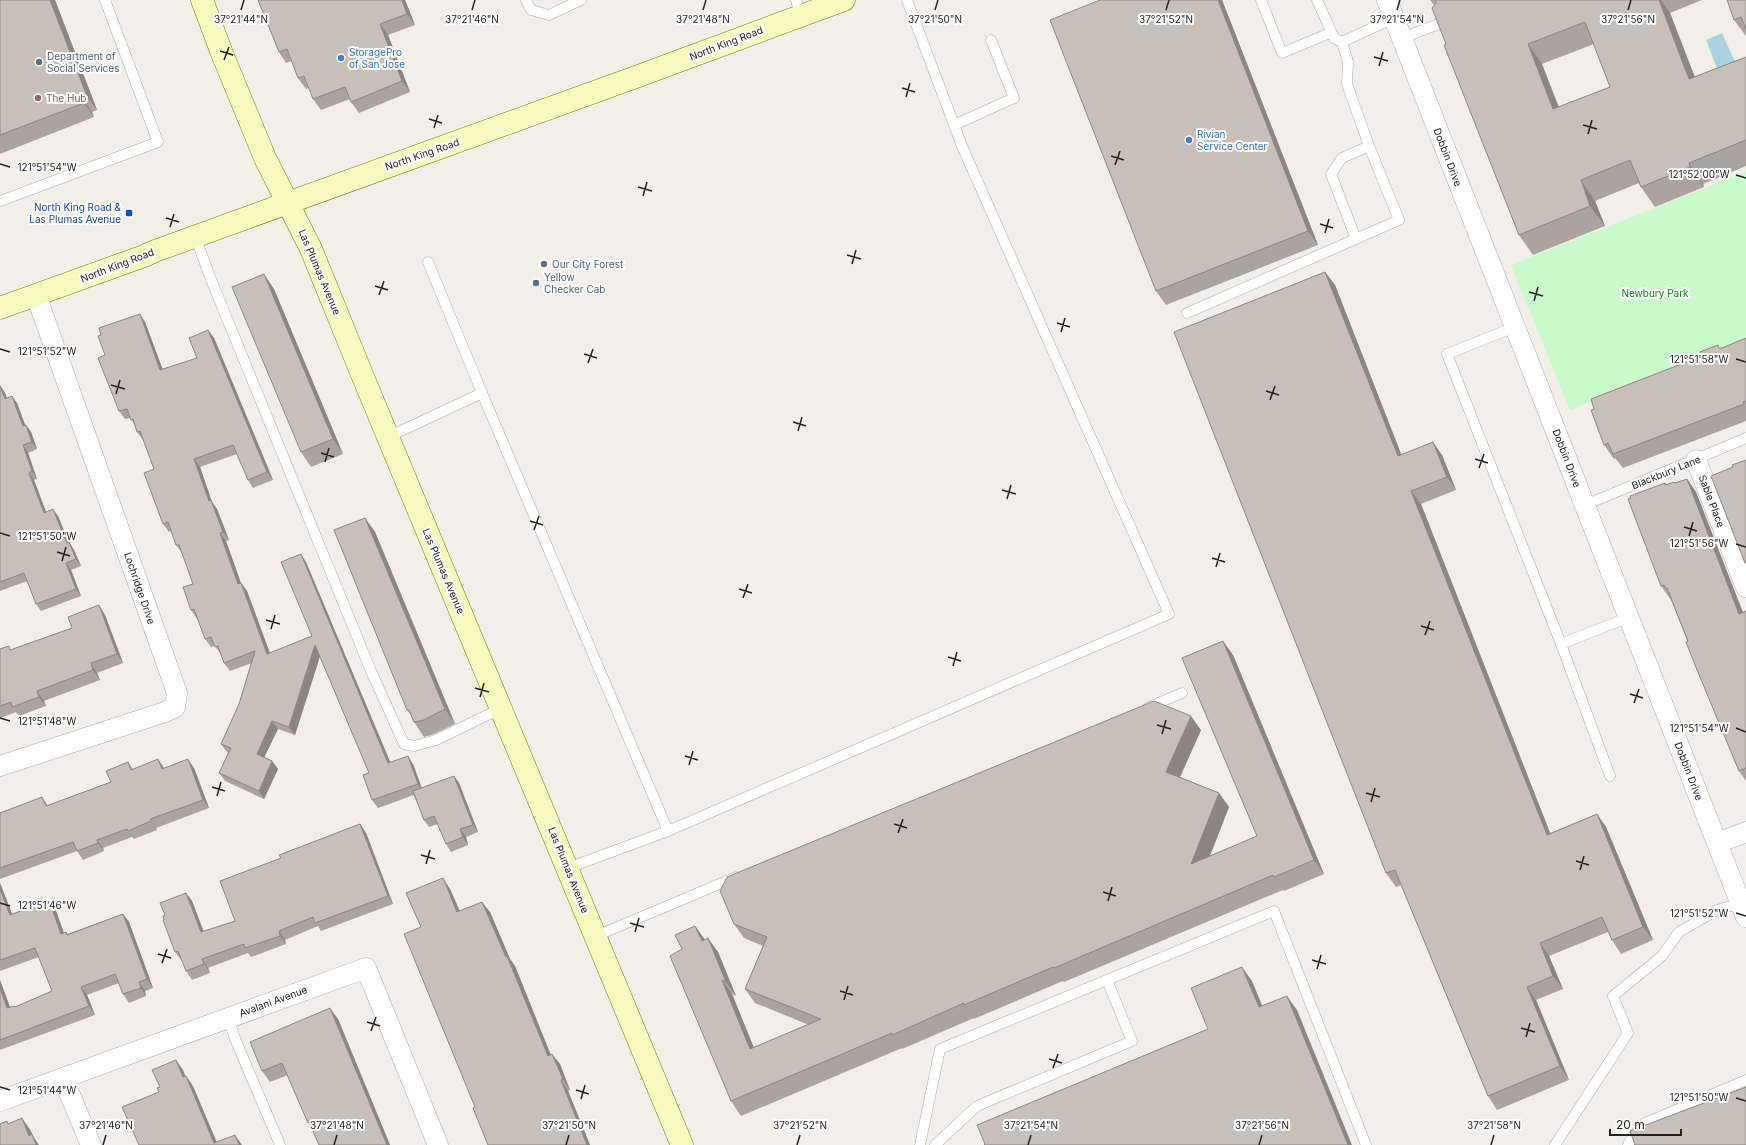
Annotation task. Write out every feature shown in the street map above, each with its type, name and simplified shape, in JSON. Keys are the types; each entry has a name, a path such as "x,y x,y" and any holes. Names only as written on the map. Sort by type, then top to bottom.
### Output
{"street":[{"name":"Las Plumas Avenue","path":"202,0 221,51 265,158 312,249 388,437 502,708 682,1145"},
{"name":"North King Road","path":"0,308 287,202 644,74 798,7 844,0"},
{"name":"Dobbin Drive","path":"1391,9 1743,910"},
{"name":"Lochridge Drive","path":"0,766 165,712 175,707 177,692 36,295"},
{"name":"Sable Place","path":"1696,460 1746,587"},
{"path":"1717,843 1746,832"},
{"name":"Avalani Avenue","path":"0,1101 366,968 438,1145"},
{"path":"63,1078 91,1145"}],"lane":[{"path":"0,201 158,142 105,0"},
{"path":"526,0 530,10 549,15 581,0"},
{"path":"568,868 668,831 1169,614 954,125 907,0"},
{"path":"1261,0 1282,53 1330,33"},
{"path":"1187,313 1399,220 1369,146 1347,84 1348,62 1342,42 1334,38 1330,33 1317,0"},
{"path":"1342,42 1391,9"},
{"path":"1402,38 1444,22"},
{"path":"954,125 1014,98 991,40"},
{"path":"1356,239 1331,174 1342,158 1369,146"},
{"path":"196,236 210,277 359,642 404,744 414,746 436,740 502,708"},
{"path":"428,262 668,831"},
{"path":"1515,327 1446,354 1561,644 1610,776"},
{"path":"388,437 482,393"},
{"name":"Blackbury Lane","path":"1585,505 1746,438"},
{"path":"1561,644 1629,617"},
{"path":"1138,712 1182,693"},
{"path":"596,936 745,873"},
{"path":"1555,1145 1628,1033 1614,996 1662,956 1679,932 1717,910 1743,910"},
{"path":"920,1145 940,1049 1274,911 1366,1145"},
{"path":"935,1145 977,1106 1132,1041 1107,980"},
{"path":"228,1018 236,1041 280,1145"},
{"path":"1628,1145 1633,1136 1645,1124 1746,1080"}],"green space":[{"name":"Newbury Park","path":"1746,172 1746,341 1570,410 1511,265"}],"water":[{"path":"1722,33 1736,64 1718,71 1706,40"}],"building":[{"name":"Department of Social Services","path":"0,0 50,0 87,96 82,98 84,103 0,135"},
{"name":"StoragePro of San Jose","path":"258,0 402,0 407,14 380,24 402,81 351,102 345,87 313,99 304,76 298,78 287,49 279,52"},
{"name":"Rivian Service Center","path":"1100,0 1218,0 1308,231 1156,291 1050,20"},
{"path":"1436,0 1659,0 1689,79 1746,57 1746,140 1689,163 1690,167 1641,187 1630,160 1581,180 1590,206 1519,235 1444,45 1446,44 1432,8 1436,3","holes":["1585,22 1610,87 1553,109 1528,44"]},
{"path":"1727,0 1746,0 1746,29 1741,17 1734,20"},
{"path":"1325,272 1398,456 1433,442 1447,477 1411,491 1547,835 1597,814 1643,927 1612,940 1602,917 1540,943 1553,976 1527,987 1560,1066 1488,1096 1395,870 1386,873 1174,332"},
{"path":"264,274 333,439 301,452 232,287"},
{"path":"140,314 160,370 197,358 189,338 208,330 267,472 248,480 233,445 194,459 209,501 211,500 223,532 220,533 238,584 241,583 267,654 312,636 281,562 301,554 388,763 408,756 418,784 372,800 363,775 369,773 315,645 289,727 272,721 257,754 272,761 259,791 219,773 231,748 221,744 239,704 255,651 224,663 218,646 215,647 211,637 205,639 194,609 191,610 183,587 193,584 179,545 176,545 168,522 163,524 144,473 154,469 140,431 137,432 133,419 131,420 127,409 119,411 98,358 105,355 98,336 101,335 99,328"},
{"path":"1746,338 1746,401 1743,402 1744,404 1613,454 1608,443 1604,445 1591,410 1594,409 1591,399 1702,356 1700,352 1718,345 1719,348 1722,348"},
{"path":"0,386 5,399 12,396 23,426 26,425 32,442 23,445 32,471 29,473 44,513 53,509 67,543 69,542 76,559 66,563 76,589 36,604 24,573 0,582"},
{"path":"1746,460 1745,563 1711,476 1733,467 1732,465"},
{"path":"1687,479 1739,614 1746,611 1746,768 1739,771 1695,665 1686,642 1688,641 1667,588 1665,588 1664,585 1661,586 1628,499 1631,498 1630,496 1665,483 1665,485"},
{"path":"365,518 445,709 424,720 414,722 409,710 407,710 334,530"},
{"path":"99,605 117,654 91,663 93,670 37,691 39,697 12,707 11,702 0,706 0,649 9,646 10,650 72,628 68,617"},
{"path":"1223,641 1314,860 1274,877 1273,875 1054,968 1053,967 964,1005 964,1003 892,1035 892,1033 731,1101 670,956 682,949 675,935 695,926 702,941 708,938 726,982 722,980 750,1049 821,1019 745,989 767,937 734,924 720,891 727,877 1154,701 1191,716 1166,772 1219,793 1191,864 1257,836 1182,658"},
{"path":"158,759 162,769 188,759 203,800 150,819 151,821 128,831 127,829 97,840 98,843 77,851 73,842 0,868 0,813 42,797 46,806 111,782 106,771 128,762 131,770"},
{"path":"454,776 473,825 460,829 463,837 446,844 434,816 424,820 413,791"},
{"path":"360,824 388,896 315,923 313,917 279,931 280,936 245,948 244,944 202,959 204,964 186,971 178,951 175,952 163,920 163,916 165,915 160,903 186,893 201,932 235,921 220,881 281,858 279,855"},
{"path":"443,878 457,912 482,902 506,957 507,956 548,1056 552,1054 563,1079 561,1080 587,1145 488,1145 473,1108 475,1107 404,934 421,927 406,893"},
{"path":"0,889 10,915 49,900 61,934 66,932 67,935 123,914 147,979 139,982 141,988 123,994 115,974 81,987 89,1006 0,1040 0,988 7,1008 15,1007 52,991 35,948 0,960"},
{"path":"1242,967 1259,1007 1287,996 1348,1145 984,1145 985,1144 977,1125 1208,1029 1191,988"},
{"path":"330,1008 387,1145 319,1145 282,1063 262,1071 250,1042"},
{"path":"176,1060 183,1077 186,1076 214,1143 235,1135 239,1145 139,1145 122,1107 159,1092 157,1088 160,1087 152,1070"},
{"path":"1746,1087 1746,1145 1635,1145 1630,1131"},
{"path":"22,1118 29,1136 32,1134 36,1145 0,1145 0,1124 7,1121 8,1124"}],"place":[{"name":"StoragePro of San Jose","path":"341,58"},
{"name":"Department of Social Services","path":"39,62"},
{"name":"The Hub","path":"38,98"},
{"name":"Rivian Service Center","path":"1189,140"},
{"name":"North King Road & Las Plumas Avenue","path":"129,213"},
{"name":"Our City Forest","path":"544,264"},
{"name":"Yellow Checker Cab","path":"536,283"}]}
